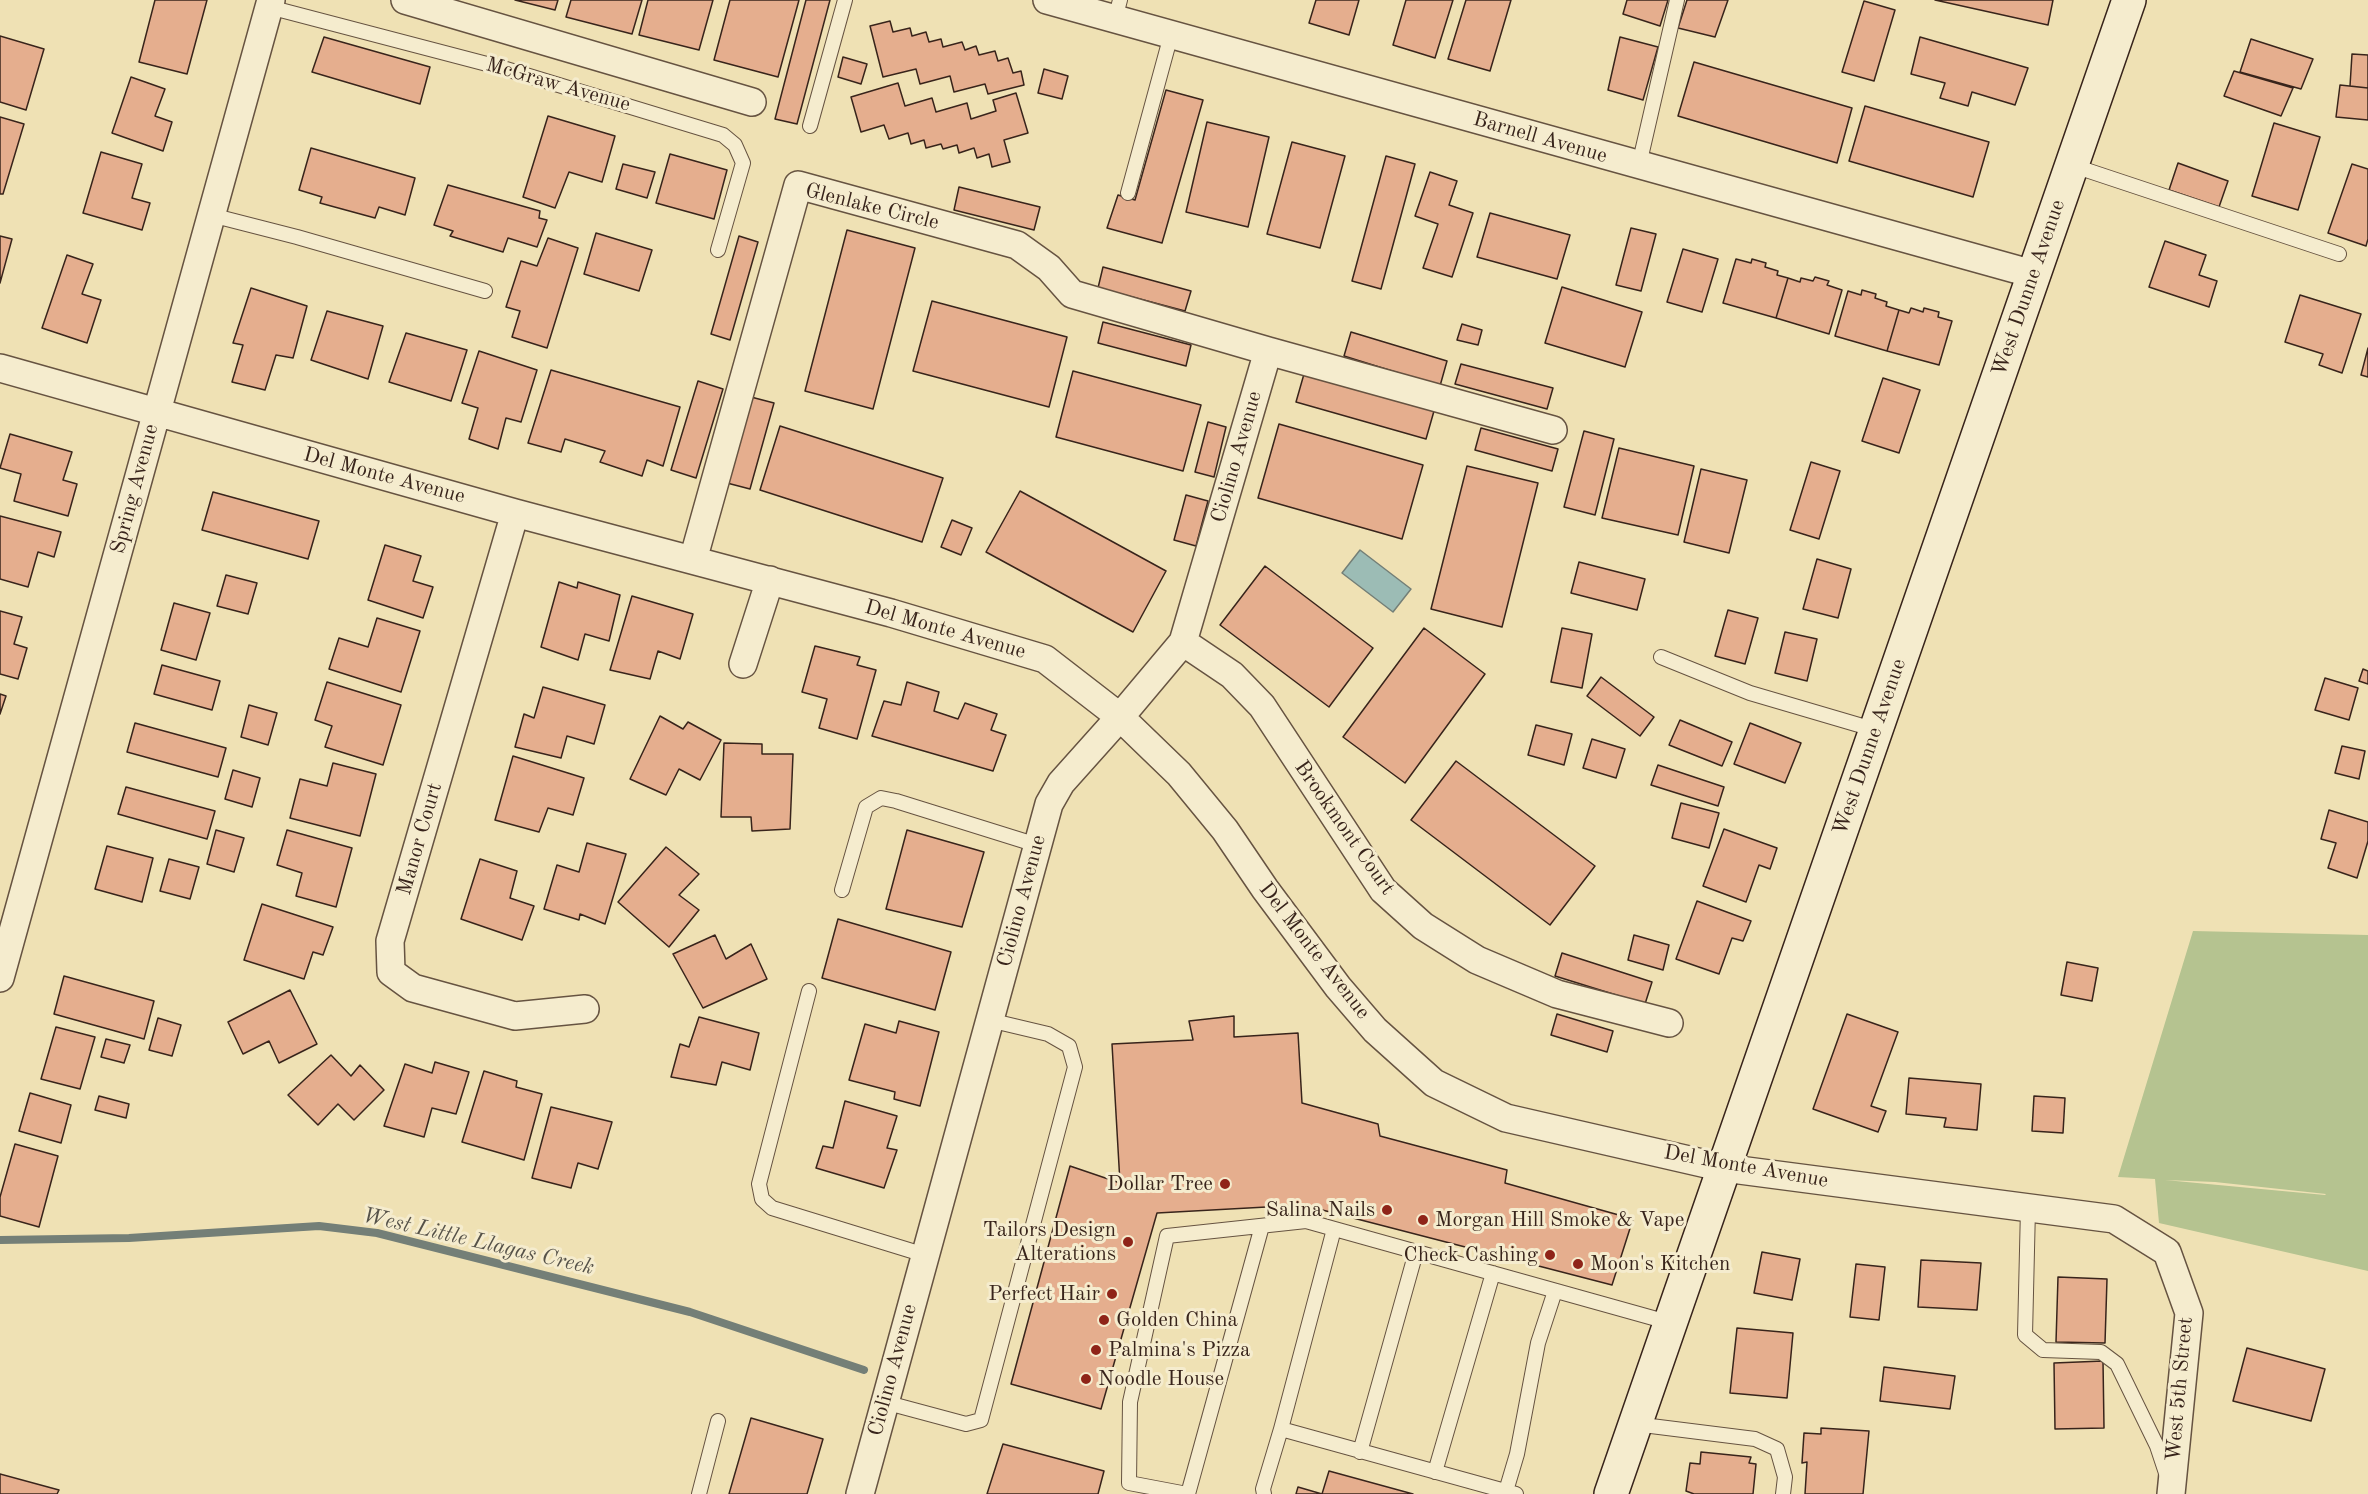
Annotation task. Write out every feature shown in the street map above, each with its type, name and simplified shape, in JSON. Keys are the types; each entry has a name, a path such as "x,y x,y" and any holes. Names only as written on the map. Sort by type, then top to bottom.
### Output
{"main road":[{"name":"West Dunne Avenue","path":"1611,1494 2129,0"}],"street":[{"name":"McGraw Avenue","path":"405,0 752,102"},
{"name":"Barnell Avenue","path":"1047,0 1117,9 1171,35 2033,274"},
{"name":"Spring Avenue","path":"0,978 270,3"},
{"name":"Glenlake Circle","path":"693,560 798,185 1017,246 1048,268 1072,294 1268,351"},
{"path":"1268,351 1553,430"},
{"name":"Ciolino Avenue","path":"860,1494 1048,804 1061,783 1183,642 1268,351"},
{"name":"Del Monte Avenue","path":"0,368 515,513 891,613 1045,659 1120,717 1179,774 1225,830 1338,987 1375,1030 1434,1083 1506,1118 1724,1168 2114,1219 2167,1252"},
{"name":"Manor Court","path":"515,513 390,941 391,972 413,988 515,1016 585,1009"},
{"path":"743,664 770,580"},
{"name":"Brookmont Court","path":"1183,642 1232,675 1262,706 1383,890 1423,926 1477,960 1557,994 1669,1023"},
{"name":"West 5th Street","path":"2167,1252 2189,1313 2171,1491"}],"lane":[{"path":"810,126 845,0"},
{"path":"1639,165 1677,0"},
{"name":"McGraw Avenue","path":"270,3 506,69 723,135 735,145 743,163 718,250"},
{"path":"1128,194 1171,35"},
{"path":"2071,165 2338,254"},
{"path":"211,215 485,291"},
{"path":"1661,657 1750,693 1876,729"},
{"path":"842,890 866,807 881,798 1037,845"},
{"path":"809,991 759,1184 762,1199 772,1208 925,1255"},
{"path":"884,1402 966,1424 981,1420 1075,1067 1069,1047 1048,1034 989,1020"},
{"path":"2028,1208 2025,1335 2043,1350 2101,1352 2117,1364 2157,1446 2171,1491"},
{"path":"1262,1226 1188,1494 1127,1489 1130,1402 1167,1236 1306,1221 1671,1323"},
{"path":"1264,1494 1263,1489 1334,1229"},
{"path":"1360,1452 1416,1252"},
{"path":"1435,1472 1493,1273"},
{"path":"1281,1429 1511,1493 1522,1419 1538,1343 1555,1290"},
{"path":"699,1494 718,1421"},
{"path":"1635,1424 1755,1439 1777,1449 1785,1477 1783,1494"}],"green space":[{"path":"2193,931 2368,935 2368,1271 2159,1223 2155,1179 2118,1177","holes":["2165,1180 2215,1182 2326,1194"]}],"water":[{"path":"1360,550 1411,589 1393,612 1342,573"}],"building":[{"path":"155,0 207,0 187,74 139,62"},
{"path":"515,0 558,0 555,10"},
{"path":"571,0 642,0 632,34 566,17"},
{"path":"648,0 713,0 699,50 639,35"},
{"path":"730,0 799,0 778,77 714,60"},
{"path":"806,0 830,0 797,124 775,119"},
{"path":"1316,0 1359,0 1349,35 1309,23"},
{"path":"1406,0 1453,0 1435,58 1393,45"},
{"path":"1466,0 1511,0 1490,71 1448,59"},
{"path":"1627,0 1668,0 1660,26 1623,14"},
{"path":"1687,0 1728,0 1715,37 1678,28"},
{"path":"1935,0 2053,0 2048,25"},
{"path":"1864,1 1895,10 1874,81 1842,72"},
{"path":"890,21 893,32 910,28 912,36 926,32 929,42 941,39 943,47 962,42 965,50 976,46 979,55 995,51 998,61 1008,58 1013,73 1021,71 1024,85 988,94 985,84 954,92 950,76 920,84 916,69 883,77 870,26"},
{"path":"0,36 44,49 26,110 0,102"},
{"path":"324,37 430,67 420,104 312,72"},
{"path":"1620,37 1658,47 1643,100 1608,90"},
{"path":"1920,37 2028,68 2015,105 1972,92 1968,106 1940,98 1945,83 1911,74"},
{"path":"2251,39 2313,59 2301,89 2240,72"},
{"path":"2352,54 2368,55 2368,88 2350,86"},
{"path":"843,57 867,64 861,84 838,77"},
{"path":"1694,62 1852,108 1837,163 1678,116"},
{"path":"1044,69 1068,76 1062,99 1038,93"},
{"path":"2234,71 2293,88 2281,116 2224,96"},
{"path":"131,77 165,89 155,116 172,122 163,151 112,133"},
{"path":"898,83 905,106 932,98 936,112 967,103 971,119 996,111 993,100 1016,93 1028,133 1004,140 1010,162 992,167 989,154 977,158 974,148 959,153 957,145 943,149 941,144 926,148 924,140 911,144 908,133 889,139 884,125 861,132 851,97"},
{"path":"2340,85 2368,88 2368,120 2336,117"},
{"path":"1166,90 1203,100 1162,243 1107,228 1118,195 1135,200"},
{"path":"1865,106 1989,142 1973,197 1849,161"},
{"path":"548,116 615,136 602,182 569,172 555,208 523,197"},
{"path":"0,117 24,124 3,194 0,194"},
{"path":"1207,122 1269,137 1248,227 1186,212"},
{"path":"2274,123 2320,137 2298,210 2252,196"},
{"path":"1292,142 1345,156 1320,248 1267,234"},
{"path":"311,148 415,178 405,215 379,207 375,218 320,203 322,197 299,190"},
{"path":"101,152 142,164 132,198 150,203 142,230 83,213"},
{"path":"670,154 727,170 714,219 656,203"},
{"path":"1386,156 1415,164 1381,289 1352,281"},
{"path":"2178,163 2228,181 2219,207 2169,190"},
{"path":"623,164 655,172 647,198 616,189"},
{"path":"2352,164 2368,169 2368,239 2366,246 2328,233"},
{"path":"1430,172 1457,181 1449,205 1473,213 1452,277 1423,268 1438,224 1415,216"},
{"path":"448,185 540,211 539,218 547,220 537,247 508,238 503,252 450,236 453,231 434,225"},
{"path":"959,187 1040,207 1034,230 954,210"},
{"path":"1490,213 1570,235 1557,279 1477,257"},
{"path":"1631,228 1656,234 1641,291 1616,285"},
{"path":"847,230 915,248 873,409 805,391"},
{"path":"596,233 652,250 639,291 584,274"},
{"path":"0,236 12,239 0,283"},
{"path":"739,236 758,242 730,340 711,334"},
{"path":"548,238 578,248 547,348 512,337 520,311 506,307 521,261 537,266"},
{"path":"2165,241 2206,255 2199,275 2217,281 2209,307 2149,287"},
{"path":"1683,249 1718,259 1702,312 1667,302"},
{"path":"67,255 93,264 82,294 101,300 87,343 42,328"},
{"path":"1736,259 1751,263 1752,259 1766,263 1765,267 1778,271 1777,275 1788,278 1776,318 1723,303"},
{"path":"1103,267 1191,291 1185,311 1098,288"},
{"path":"1815,277 1829,281 1827,285 1842,290 1829,334 1776,318 1788,278 1800,282 1801,278 1813,281"},
{"path":"1562,287 1642,312 1625,367 1545,343"},
{"path":"251,288 307,306 293,358 276,355 265,390 232,382 243,345 233,343"},
{"path":"1862,290 1876,294 1875,298 1887,302 1886,306 1899,310 1887,351 1835,336 1848,291 1861,295"},
{"path":"2300,295 2361,314 2342,373 2319,365 2323,354 2285,342"},
{"path":"932,301 1067,337 1049,407 913,371"},
{"path":"1911,308 1923,312 1924,308 1939,312 1938,317 1952,321 1939,365 1887,351 1899,310 1909,313"},
{"path":"327,311 383,326 368,379 311,360"},
{"path":"1103,322 1191,345 1186,366 1098,343"},
{"path":"1462,324 1482,330 1478,345 1457,340"},
{"path":"1351,332 1447,361 1440,386 1344,356"},
{"path":"406,333 467,350 451,401 389,382"},
{"path":"2368,348 2368,377 2361,375"},
{"path":"479,351 537,370 521,422 506,418 498,449 469,439 478,408 462,403"},
{"path":"1461,364 1553,388 1547,409 1455,384"},
{"path":"551,370 680,407 663,466 647,460 642,476 600,462 605,451 565,439 561,452 528,443"},
{"path":"1073,371 1201,405 1183,471 1056,437"},
{"path":"1304,374 1434,411 1426,439 1296,402"},
{"path":"1883,378 1920,390 1899,453 1862,441"},
{"path":"698,381 723,389 696,478 671,470"},
{"path":"751,397 774,403 750,489 727,483"},
{"path":"1208,422 1226,427 1214,477 1195,472"},
{"path":"1279,424 1423,465 1402,539 1258,498"},
{"path":"780,426 943,478 922,542 760,490"},
{"path":"1481,428 1558,449 1552,471 1475,450"},
{"path":"1584,431 1614,439 1595,515 1564,507"},
{"path":"10,434 72,452 63,480 77,484 68,516 14,501 21,474 0,468"},
{"path":"1619,448 1694,466 1678,535 1602,518"},
{"path":"1811,462 1840,471 1819,539 1790,530"},
{"path":"1467,466 1538,483 1502,627 1431,609"},
{"path":"1701,469 1747,480 1729,553 1684,542"},
{"path":"1020,491 1166,571 1133,632 986,552"},
{"path":"213,492 319,521 308,559 202,530"},
{"path":"1186,495 1208,501 1196,546 1174,540"},
{"path":"0,516 61,532 54,557 38,552 28,587 0,579"},
{"path":"952,520 972,528 961,555 941,547"},
{"path":"385,545 421,556 413,581 433,587 423,618 368,600"},
{"path":"1817,559 1851,569 1838,618 1803,609"},
{"path":"1579,562 1645,579 1637,610 1571,593"},
{"path":"1265,566 1373,648 1329,707 1220,625"},
{"path":"226,575 257,583 248,614 217,606"},
{"path":"559,582 577,588 578,582 620,595 609,641 585,634 578,660 541,647"},
{"path":"632,596 693,614 680,659 658,651 650,679 610,670"},
{"path":"174,603 210,613 196,660 161,650"},
{"path":"1728,610 1758,618 1745,664 1715,656"},
{"path":"0,611 22,617 14,644 27,648 18,679 0,674"},
{"path":"377,618 420,631 401,692 329,669 339,638 368,647"},
{"path":"1424,628 1485,674 1405,783 1343,737"},
{"path":"1562,628 1592,634 1582,688 1551,682"},
{"path":"1785,632 1817,639 1807,681 1775,673"},
{"path":"815,646 860,657 857,665 876,670 857,739 819,728 827,699 802,692"},
{"path":"162,665 220,681 212,710 154,694"},
{"path":"2363,669 2368,671 2368,684 2359,681"},
{"path":"1601,677 1654,717 1640,736 1587,696"},
{"path":"2325,678 2358,688 2349,720 2315,710"},
{"path":"327,682 401,705 383,765 325,747 332,726 315,720"},
{"path":"907,682 939,692 934,711 958,719 965,703 997,714 991,730 1006,735 993,771 872,736 884,701 901,705"},
{"path":"543,687 605,705 594,744 567,736 561,758 515,747 524,714 534,718"},
{"path":"0,694 6,696 0,714"},
{"path":"249,705 277,713 268,745 241,737"},
{"path":"660,716 683,729 688,722 721,740 700,780 679,769 666,795 630,779"},
{"path":"1680,720 1732,742 1722,766 1669,745"},
{"path":"135,723 226,748 218,777 127,752"},
{"path":"1750,723 1801,743 1785,783 1734,764"},
{"path":"1536,725 1572,734 1564,765 1528,755"},
{"path":"1592,739 1625,749 1616,778 1583,768"},
{"path":"724,743 762,744 762,754 793,754 790,829 752,831 751,817 721,817"},
{"path":"2342,746 2365,751 2359,779 2335,773"},
{"path":"513,756 584,778 573,815 548,808 539,832 495,820"},
{"path":"1456,761 1595,866 1550,925 1411,820"},
{"path":"333,763 376,774 360,836 290,818 300,779 327,786"},
{"path":"1658,765 1724,787 1718,806 1651,785"},
{"path":"233,770 260,778 252,807 225,799"},
{"path":"126,787 215,811 207,839 118,814"},
{"path":"1681,803 1719,813 1709,848 1672,838"},
{"path":"2329,810 2368,822 2368,841 2357,878 2328,868 2336,843 2321,839"},
{"path":"1724,829 1777,848 1770,869 1759,865 1746,902 1703,886"},
{"path":"216,830 244,838 234,872 207,864"},
{"path":"287,830 352,848 336,907 296,896 302,873 277,865"},
{"path":"907,830 984,852 962,927 886,909"},
{"path":"587,843 626,854 605,924 580,914 579,920 544,909 557,865 579,872"},
{"path":"107,846 153,858 142,902 95,889"},
{"path":"666,847 699,874 679,895 699,910 669,947 618,902"},
{"path":"169,859 199,867 190,899 160,891"},
{"path":"480,859 517,871 510,898 534,906 522,940 461,919"},
{"path":"1697,901 1751,921 1743,941 1732,938 1719,974 1676,959"},
{"path":"262,904 333,927 323,955 313,952 304,979 244,960"},
{"path":"838,919 951,952 935,1010 822,978"},
{"path":"715,935 726,959 751,944 767,979 703,1008 673,954"},
{"path":"1634,935 1669,945 1663,970 1628,960"},
{"path":"1562,953 1652,982 1645,1004 1555,976"},
{"path":"2067,962 2098,968 2092,1001 2061,995"},
{"path":"64,976 154,1001 144,1039 54,1014"},
{"path":"290,990 317,1044 279,1063 269,1041 243,1054 228,1022"},
{"path":"1557,1014 1613,1031 1607,1052 1551,1035"},
{"path":"1847,1014 1898,1032 1871,1106 1886,1111 1878,1132 1813,1109"},
{"path":"1234,1016 1234,1037 1298,1033 1302,1103 1378,1124 1380,1136 1507,1170 1505,1183 1633,1219 1612,1285 1303,1205 1157,1213 1101,1409 1011,1384 1070,1166 1120,1183 1112,1044 1193,1040 1189,1021"},
{"path":"699,1017 759,1033 750,1070 722,1062 716,1085 671,1077 680,1044 689,1047"},
{"path":"158,1018 181,1025 172,1056 149,1050"},
{"path":"899,1021 939,1032 920,1106 894,1099 895,1092 849,1080 865,1024 896,1033"},
{"path":"56,1027 95,1037 80,1089 41,1079"},
{"path":"106,1039 130,1045 124,1063 101,1057"},
{"path":"331,1055 351,1076 360,1065 384,1090 354,1120 338,1104 318,1125 288,1095"},
{"path":"435,1062 469,1072 456,1114 432,1108 424,1137 384,1126 405,1064 432,1073"},
{"path":"484,1071 517,1081 516,1087 542,1094 524,1160 462,1142"},
{"path":"1909,1078 1981,1084 1977,1130 1944,1127 1946,1118 1906,1114"},
{"path":"30,1093 71,1105 61,1143 19,1131"},
{"path":"99,1096 129,1104 126,1118 95,1110"},
{"path":"2034,1096 2065,1098 2063,1133 2032,1131"},
{"path":"845,1101 897,1116 887,1148 897,1150 884,1188 816,1168 823,1146 833,1148"},
{"path":"551,1107 612,1122 598,1169 578,1163 571,1188 532,1178"},
{"path":"15,1144 58,1156 39,1227 0,1216 0,1197"},
{"path":"1762,1252 1800,1259 1792,1300 1754,1293"},
{"path":"1921,1260 1981,1263 1977,1310 1918,1307"},
{"path":"1856,1264 1885,1267 1879,1320 1850,1317"},
{"path":"2058,1277 2107,1279 2105,1343 2056,1342"},
{"path":"1737,1328 1793,1333 1787,1398 1730,1393"},
{"path":"2247,1348 2325,1369 2311,1421 2233,1401"},
{"path":"2103,1361 2104,1428 2055,1429 2054,1363"},
{"path":"1884,1367 1955,1376 1950,1409 1880,1401"},
{"path":"751,1418 823,1439 807,1494 729,1494"},
{"path":"1821,1428 1869,1431 1863,1494 1805,1494 1807,1462 1802,1463 1804,1433 1821,1434"},
{"path":"1003,1444 1104,1471 1098,1494 987,1494"},
{"path":"1701,1452 1751,1457 1749,1463 1756,1464 1753,1494 1694,1494 1686,1491 1690,1463 1700,1464"},
{"path":"1329,1471 1413,1494 1322,1494"},
{"path":"0,1474 59,1490 57,1494 0,1494"},
{"path":"1298,1487 1322,1494 1296,1494"}],"waterway":[{"name":"West Little Llagas Creek","path":"0,1240 129,1238 319,1226 377,1233 690,1312 864,1370"}],"place":[{"name":"Dollar Tree","path":"1225,1184"},
{"name":"Salina Nails","path":"1387,1210"},
{"name":"Morgan Hill Smoke & Vape","path":"1423,1220"},
{"name":"Tailors Design Alterations","path":"1128,1242"},
{"name":"Check Cashing","path":"1550,1255"},
{"name":"Moon's Kitchen","path":"1578,1264"},
{"name":"Perfect Hair","path":"1112,1294"},
{"name":"Golden China","path":"1104,1320"},
{"name":"Palmina's Pizza","path":"1096,1350"},
{"name":"Noodle House","path":"1086,1379"}]}
